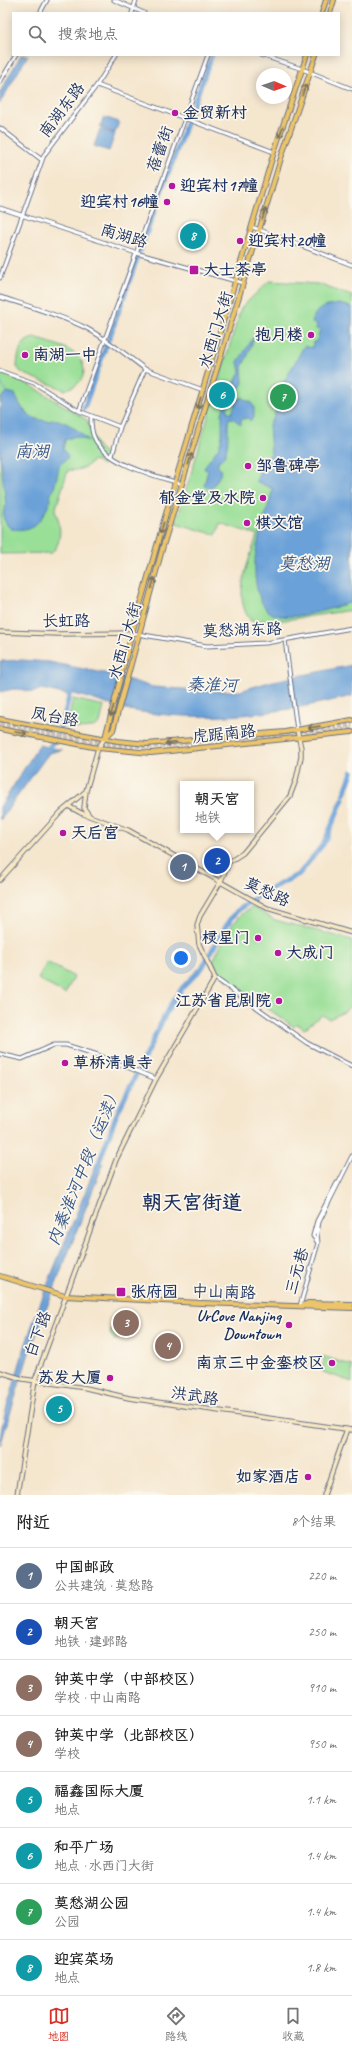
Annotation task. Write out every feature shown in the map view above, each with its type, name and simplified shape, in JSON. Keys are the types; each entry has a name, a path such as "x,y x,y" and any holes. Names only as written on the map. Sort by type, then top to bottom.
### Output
{"main road":[{"path":"322,12 326,0"},
{"path":"330,12 334,0"},
{"name":"水西门大街","path":"105,738 132,633 175,482 274,152 307,56"},
{"name":"水西门大街","path":"105,738 113,730 163,546 243,283 316,56"},
{"name":"长虹路","path":"0,632 132,633"},
{"name":"凤台路","path":"0,719 105,738"},
{"name":"虎踞南路","path":"105,738 126,742 158,744 297,730 352,720"},
{"name":"凤台路","path":"0,729 98,748"},
{"path":"215,978 204,957 196,936 197,925 200,916 221,882 229,862 244,853 290,796 299,770 301,757 300,738 297,730"},
{"name":"虎踞南路","path":"98,748 151,753 173,752 352,732"},
{"path":"90,816 84,808 86,791 98,748 105,738"},
{"path":"124,751 120,746 126,742"},
{"path":"0,880 61,812 70,807 86,791"},
{"name":"莫愁路","path":"70,807 128,830 261,905 282,914 352,933"},
{"name":"白下路","path":"17,1495 35,1380 118,1154 156,1079 215,978"},
{"name":"中山南路","path":"0,1276 65,1296 352,1308"},
{"name":"中山南路","path":"300,1306 308,1303 352,1304"},
{"name":"洪武路","path":"0,1372 23,1379 86,1388 128,1398 352,1430"},
{"path":"324,1495 346,1429"}],"street":[{"path":"41,12 47,0"},
{"path":"114,0 132,11 136,0"},
{"path":"0,82 15,56"},
{"name":"南湖东路","path":"21,216 42,160 97,85 115,56"},
{"name":"蓓蕾街","path":"78,411 208,56"},
{"path":"264,56 352,89"},
{"path":"97,85 274,152"},
{"path":"0,128 42,160"},
{"name":"南湖路","path":"0,208 136,252 243,283"},
{"path":"0,278 21,216"},
{"path":"252,227 352,265"},
{"path":"0,297 63,318 84,327 105,339 145,369 203,390"},
{"path":"112,456 120,427 145,369"},
{"path":"0,371 34,383 78,411 120,427"},
{"path":"91,416 94,438 99,447 126,466 182,484"},
{"name":"莫愁湖东路","path":"132,633 207,646 286,640 352,628"},
{"path":"286,640 288,673 294,721 297,730"},
{"path":"215,978 307,1043 352,1066"},
{"path":"0,1054 22,1059 54,1045 66,1045 134,1069 156,1079"},
{"name":"三元巷","path":"300,1306 318,1243 317,1233 319,1222 352,1156"}],"green space":[{"path":"269,281 318,284 352,296 352,610 285,620 251,621 245,611 242,601 242,590 246,568 257,535 220,523 216,535 176,523 241,308"},
{"path":"35,338 66,348 79,357 83,364 84,371 80,381 65,390 22,373 17,367 19,352 26,341"},
{"path":"0,373 32,386 87,420 97,446 108,456 102,466 94,460 82,468 68,470 55,511 60,527 58,544 51,553 0,554"},
{"path":"73,699 104,706 100,723 96,726 84,729 67,726"},
{"path":"252,907 275,920 352,940 351,1007 348,1007 344,1012 329,1019 322,1015 304,1029 297,1024 294,1027 226,979 213,961 224,938 239,917"},
{"path":"47,962 74,977 65,994 38,979"},
{"path":"120,1314 126,1317 127,1321 121,1338 115,1340 110,1334 115,1316"},
{"path":"323,1356 352,1366 352,1382 323,1372 322,1367 325,1360 322,1359"}],"water":[{"path":"20,56 27,56 0,103 0,92"},
{"path":"104,117 119,122 115,133 100,127"},
{"path":"100,129 115,134 109,151 94,146"},
{"name":"莫愁湖","path":"339,304 352,307 352,602 327,610 297,616 280,616 271,613 265,607 260,599 255,579 256,551 273,489 256,481 264,460 271,454 269,425 274,417 284,382 304,346 312,348 313,342 316,342 320,330 316,329 317,324 312,323 313,318 321,308"},
{"path":"255,335 242,367 243,383 228,405 228,413 232,413 236,401 243,397 245,400 251,402 254,407 254,417 250,421 249,418 241,419 241,425 233,418 229,418 227,448 225,454 218,461 218,468 221,469 220,475 213,487 209,488 204,486 208,470 204,469 218,449 221,441 222,414 240,372 238,362"},
{"name":"南湖","path":"7,392 15,394 23,409 30,416 40,420 56,420 63,422 82,434 89,441 75,436 65,440 63,449 68,456 60,465 54,490 51,493 51,500 41,519 27,529 11,529 6,524 3,515 6,505 0,454 0,414 1,399"},
{"path":"22,660 49,662 109,674 153,687 213,691 240,691 269,682 352,665 352,696 297,708 244,715 163,715 134,711 70,693 69,695 41,689 35,692 16,689 0,692 0,661"},
{"path":"39,745 62,750 49,753 0,820 0,807"},
{"path":"97,1162 103,1164 29,1353 0,1446 1,1430 31,1327"}],"waterway":[{"path":"189,117 212,56"},
{"path":"169,172 187,121"},
{"path":"140,251 167,176"},
{"path":"109,339 138,256"},
{"path":"84,408 107,343"},
{"path":"0,382 7,392"},
{"path":"45,751 51,746 59,730 71,687"},
{"path":"344,794 352,772"},
{"name":"内秦淮河中段（运渎）","path":"97,1168 116,1116 169,1007 183,987 202,968 224,929 237,911 261,894 299,874 324,843 343,799"}],"tunnel":[{"path":"0,723 114,743 148,747 274,735 352,725"},
{"path":"0,727 136,750"},
{"path":"306,735 352,729"}],"place":[{"name":"金贸新村","path":"175,113"},
{"name":"迎宾村17幢","path":"172,186"},
{"name":"迎宾村16幢","path":"167,202"},
{"name":"迎宾菜场","path":"193,236"},
{"name":"迎宾村20幢","path":"240,241"},
{"name":"大士茶亭","path":"194,270"},
{"name":"抱月楼","path":"311,335"},
{"name":"南湖一中","path":"25,355"},
{"name":"和平广场","path":"222,395"},
{"name":"莫愁湖公园","path":"283,397"},
{"name":"邹鲁碑亭","path":"248,466"},
{"name":"郁金堂及水院","path":"263,498"},
{"name":"棋文馆","path":"247,523"},
{"name":"天后宫","path":"63,833"},
{"name":"朝天宫","path":"217,861"},
{"name":"中国邮政","path":"183,867"},
{"name":"棂星门","path":"258,938"},
{"name":"大成门","path":"278,953"},
{"name":"江苏省昆剧院","path":"279,1001"},
{"name":"草桥清真寺","path":"65,1063"},
{"name":"张府园","path":"121,1292"},
{"name":"钟英中学（中部校区）","path":"126,1323"},
{"name":"UrCove Nanjing Downtown","path":"289,1325"},
{"name":"钟英中学（北部校区）","path":"168,1346"},
{"name":"南京三中金銮校区","path":"332,1363"},
{"name":"苏发大厦","path":"110,1378"},
{"name":"福鑫国际大厦","path":"59,1409"},
{"name":"如家酒店","path":"308,1477"}],"district":[{"name":"朝天宫街道","path":"192,1202"}],"water label":[{"name":"秦淮河","path":"212,685"}]}
